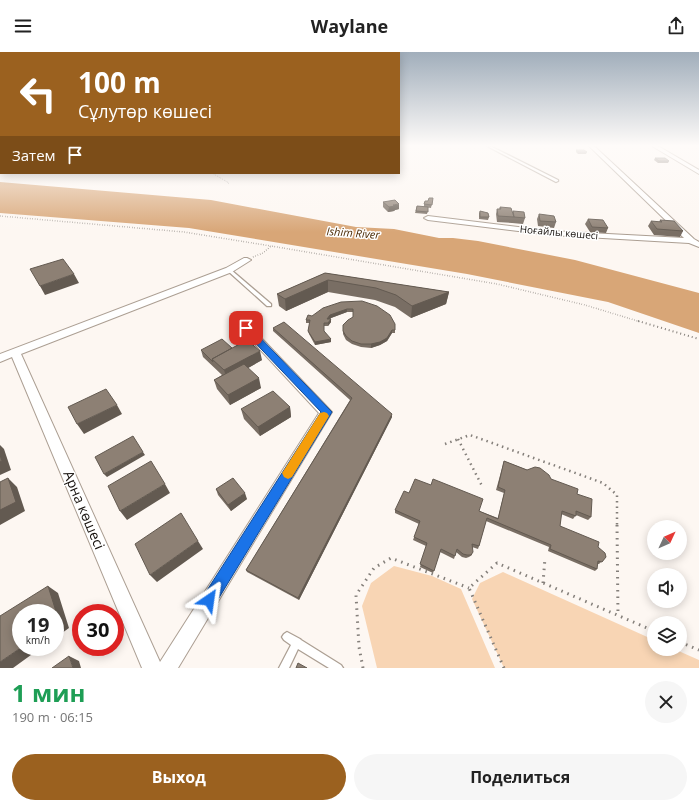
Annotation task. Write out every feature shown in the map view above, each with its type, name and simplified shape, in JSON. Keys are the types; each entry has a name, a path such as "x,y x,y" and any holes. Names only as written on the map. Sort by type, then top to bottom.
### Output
{"street":[{"path":"621,175 691,241 699,245"},
{"name":"Ноғайлы көшесі","path":"428,218 551,233 691,241"},
{"path":"0,358 229,270 247,260"},
{"path":"167,668 326,412 246,328"},
{"name":"Арна көшесі","path":"15,352 152,668"}],"lane":[{"path":"546,175 557,180"},
{"path":"229,270 269,304"},
{"path":"287,636 338,668"},
{"path":"284,668 297,642"}],"path":[{"path":"215,175 229,183 227,184"},
{"path":"0,216 184,232 497,284 584,305 699,339"},
{"path":"247,260 263,253 271,246"},
{"path":"445,444 470,435 603,483 617,495 618,616"},
{"path":"458,439 482,486"},
{"path":"363,668 359,647 356,595 374,568 391,558 469,588 504,668"},
{"path":"543,583 545,558"},
{"path":"469,588 497,563 647,628"},
{"path":"687,645 699,650"}],"shaded area":[{"path":"394,566 432,576 461,589 495,668 377,668 362,606 371,583"},
{"path":"503,572 647,637 647,656 687,656 687,655 699,660 699,668 504,668 472,599 480,583"}],"water":[{"name":"Ishim River","path":"0,182 211,200 356,227 394,229 439,238 478,241 575,260 699,293 699,333 608,302 467,274 189,228 0,213"}],"building":[{"path":"429,198 433,198 432,205 424,204 425,201 428,201"},
{"path":"395,200 399,204 389,207 383,202"},
{"path":"417,206 428,207 428,212 416,211"},
{"path":"500,207 511,208 514,217 498,216 497,209 501,209"},
{"path":"480,211 488,213 489,217 480,217"},
{"path":"513,211 524,212 525,218 514,217"},
{"path":"539,214 554,216 556,222 540,221"},
{"path":"588,219 603,220 608,228 592,227"},
{"path":"660,220 674,221 683,231 657,229 651,221 662,222"},
{"path":"63,259 74,274 40,286 30,269"},
{"path":"325,273 449,292 412,306 396,295 376,288 328,280 285,299 277,294"},
{"path":"362,301 377,306 390,315 395,324 395,330 392,330 387,338 380,342 371,344 361,344 352,341 343,331 343,325 353,317 353,309 347,309 330,315 327,319 331,319 328,323 324,323 324,331 331,339 315,342 308,331 310,320 306,320 308,315 312,316 323,308 341,302"},
{"path":"284,322 392,414 298,598 246,570 352,398 273,328"},
{"path":"222,339 232,348 212,359 213,362 201,350"},
{"path":"247,340 260,351 224,370 212,359"},
{"path":"244,364 259,378 228,395 214,380"},
{"path":"106,389 117,405 77,424 68,407"},
{"path":"273,391 290,407 258,427 241,409"},
{"path":"133,436 143,452 104,474 95,457"},
{"path":"151,461 165,484 120,511 108,486"},
{"path":"504,461 527,470 535,467 540,468 549,475 551,479 578,489 577,494 592,499 591,517 576,511 576,516 562,511 560,526 599,542 598,547 605,553 606,557 602,562 598,561 597,569 550,549 551,545 487,518 479,546 472,544 473,552 471,555 463,554 457,549 455,556 441,549 434,571 420,564 427,543 414,537 420,521 395,510 404,491 409,493 415,479 431,485 433,479 483,499 479,511 498,519 505,490 498,487"},
{"path":"8,478 16,502 0,510 0,482"},
{"path":"233,478 245,493 228,505 216,489"},
{"path":"181,513 198,541 150,575 135,544"},
{"path":"48,586 54,604 19,604"},
{"path":"12,608 12,654 0,662 0,616"},
{"path":"69,656 73,668 52,668"},
{"path":"298,663 307,668 296,668"}],"slow traffic":[{"path":"288,473 324,416"}],"route":[{"path":"209,600 326,412 246,328"}]}
